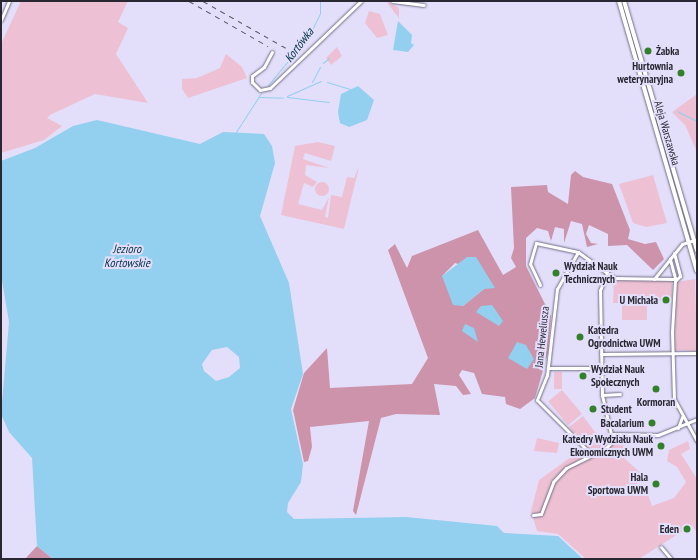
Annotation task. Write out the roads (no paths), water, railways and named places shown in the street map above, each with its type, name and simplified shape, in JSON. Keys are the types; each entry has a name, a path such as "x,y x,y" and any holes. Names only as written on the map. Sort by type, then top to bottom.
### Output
{"main road":[{"name":"Aleja Warszawska","path":"619,1 697,271"},
{"name":"Aleja Warszawska","path":"624,1 697,251"}],"street":[{"path":"1,20 9,1"},
{"path":"272,52 266,65 251,78 260,90 270,88 361,1"},
{"path":"392,1 424,5"},
{"path":"654,279 674,253 694,240"},
{"path":"540,285 530,264 533,243 578,252 607,273 623,279 675,279 680,276 674,253"},
{"name":"Jana Heweliusza","path":"578,252 556,289 548,368 537,400 590,454"},
{"path":"670,259 675,279 672,353 674,399 682,417 697,441"},
{"path":"607,273 600,290 602,395 607,427 616,436 658,435 697,419"},
{"path":"601,354 697,353"},
{"path":"548,368 602,368"},
{"path":"602,395 620,394"},
{"path":"678,428 682,417"},
{"path":"534,515 542,514 553,482 570,465 590,454 606,448 616,436"},
{"path":"661,547 671,559"}],"water":[{"path":"398,21 412,35 411,43 414,45 408,52 393,50"},
{"path":"358,86 374,100 367,120 349,127 340,123 338,112 341,94"},
{"name":"Jezioro Kortowskie","path":"97,120 200,144 223,132 264,134 272,146 275,163 260,216 289,283 303,374 291,409 303,464 301,482 288,503 287,512 294,519 406,517 497,526 504,533 558,536 583,559 53,559 37,546 32,458 9,432 1,414 9,322 1,275 1,161 35,148 73,126","holes":["227,347 239,357 240,368 229,377 216,381 204,371 202,364 212,350"]},
{"path":"467,257 476,257 495,288 484,289 463,306 453,305 442,276"},
{"path":"492,305 503,321 499,326 476,312 481,306"},
{"path":"465,324 474,328 478,342 462,331"},
{"path":"517,342 526,345 534,359 527,369 508,358"}],"waterway":[{"name":"Kortówka","path":"268,85 309,36 320,13 320,1"},
{"path":"323,63 329,58"},
{"path":"312,82 320,67"},
{"path":"287,96 321,81"},
{"path":"327,82 350,89"},
{"name":"Kortówka","path":"236,132 261,93"},
{"path":"259,97 283,98"},
{"path":"287,97 329,102"},
{"path":"677,111 697,121"}],"railway":[{"path":"189,1 268,46"},
{"path":"203,1 286,48"}],"place":[{"name":"Żabka","path":"648,51"},
{"name":"Hurtownia weterynaryjna","path":"681,73"},
{"name":"Wydział Nauk Technicznych","path":"556,273"},
{"name":"U Michała","path":"666,300"},
{"name":"Katedra Ogrodnictwa UWM","path":"580,337"},
{"name":"Wydział Nauk Społecznych","path":"583,376"},
{"name":"Kormoran","path":"656,389"},
{"name":"Student","path":"593,409"},
{"name":"Bacalarium","path":"652,423"},
{"name":"Katedry Wydziału Nauk Ekonomicznych UWM","path":"661,446"},
{"name":"Hala Sportowa UWM","path":"656,484"},
{"name":"Eden","path":"687,529"}]}
